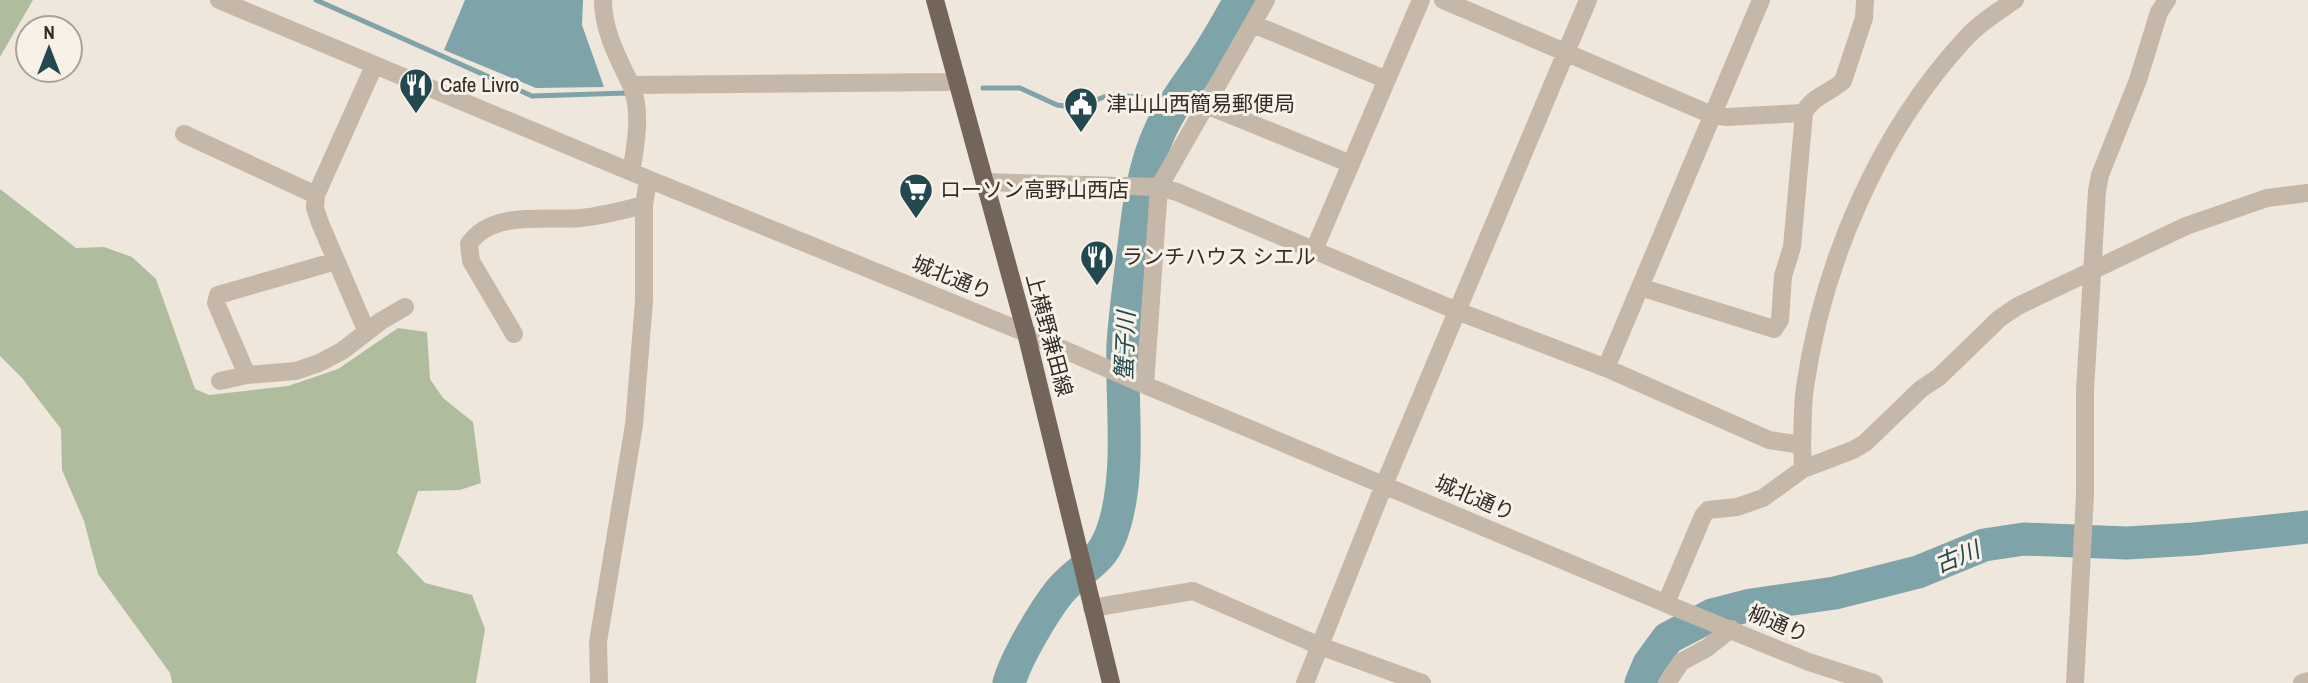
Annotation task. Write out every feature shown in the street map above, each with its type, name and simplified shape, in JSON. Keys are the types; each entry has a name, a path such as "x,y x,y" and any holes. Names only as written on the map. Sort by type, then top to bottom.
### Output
{"main road":[{"name":"上横野兼田線","path":"935,0 1026,333 1111,683"}],"street":[{"name":"城北通り","path":"219,0 1026,333 1670,605"},
{"path":"603,0 610,40 637,103 631,172"},
{"path":"1142,384 1159,187 1266,0"},
{"path":"1314,250 1421,0"},
{"path":"1443,0 1712,116 1804,113"},
{"path":"1305,683 1384,485 1588,0"},
{"path":"1606,368 1761,0"},
{"path":"1640,287 1774,329 1780,320 1783,276 1792,247 1804,113 1814,99 1843,81 1864,18 1865,0"},
{"path":"1803,469 1805,388 1831,271 1845,232 1887,145 1930,83 1965,38 2015,0"},
{"path":"2075,683 2085,495 2085,390 2097,191 2100,175 2138,80 2160,12 2167,0"},
{"path":"1253,24 1387,80"},
{"path":"369,329 363,323 315,208 316,195 374,66"},
{"path":"631,85 957,80"},
{"path":"1206,105 1351,164"},
{"path":"184,134 316,195"},
{"path":"599,683 598,642 634,425 644,301 644,205 648,179"},
{"path":"984,182 1159,187 1177,192 1457,311 1606,368 1769,440 1802,445"},
{"path":"1670,605 1703,516 1708,510 1737,506 1763,498 1803,469 1865,443 2000,318 2018,306 2167,235 2236,207 2267,198 2308,193"},
{"path":"514,334 471,261 469,243 476,234 487,227 514,220 578,219 644,205"},
{"path":"247,375 216,303 218,295 336,261"},
{"path":"220,381 247,375 296,371 319,363 342,351 369,329 405,307"},
{"path":"1092,608 1193,591 1320,646 1422,683"},
{"name":"柳通り","path":"1670,605 1809,662 1874,683"},
{"path":"1667,683 1681,662 1707,648 1730,628"},
{"path":"2302,683 2308,681"}],"green space":[{"path":"0,0 33,0 25,14 14,14 14,33 0,57"},
{"path":"0,189 76,248 104,247 132,257 156,279 195,389 209,395 288,386 338,369 398,328 427,332 430,379 443,398 473,422 481,483 460,490 418,491 397,553 425,583 472,595 485,629 476,683 172,683 170,673 98,574 84,521 62,470 61,429 22,378 0,356"}],"water":[{"path":"465,0 583,0 582,25 604,87 536,88 444,50"}],"waterway":[{"path":"316,0 532,96 627,93"},
{"name":"蟹子川","path":"1009,683 1024,648 1046,610 1060,591 1099,556 1115,523 1123,479 1124,333 1145,176 1164,122 1240,0"},
{"path":"983,88 1020,88 1057,105 1073,107 1109,95 1140,97 1170,111"},
{"name":"古川","path":"1641,683 1649,664 1668,638 1712,615 1751,605 1835,593 1918,572 1984,545 2024,539 2127,543 2308,527"}],"place":[{"name":"Cafe Livro","path":"416,115"},
{"name":"津山山西簡易郵便局","path":"1081,134"},
{"name":"ローソン高野山西店","path":"916,220"},
{"name":"ランチハウス シエル","path":"1097,287"}]}
